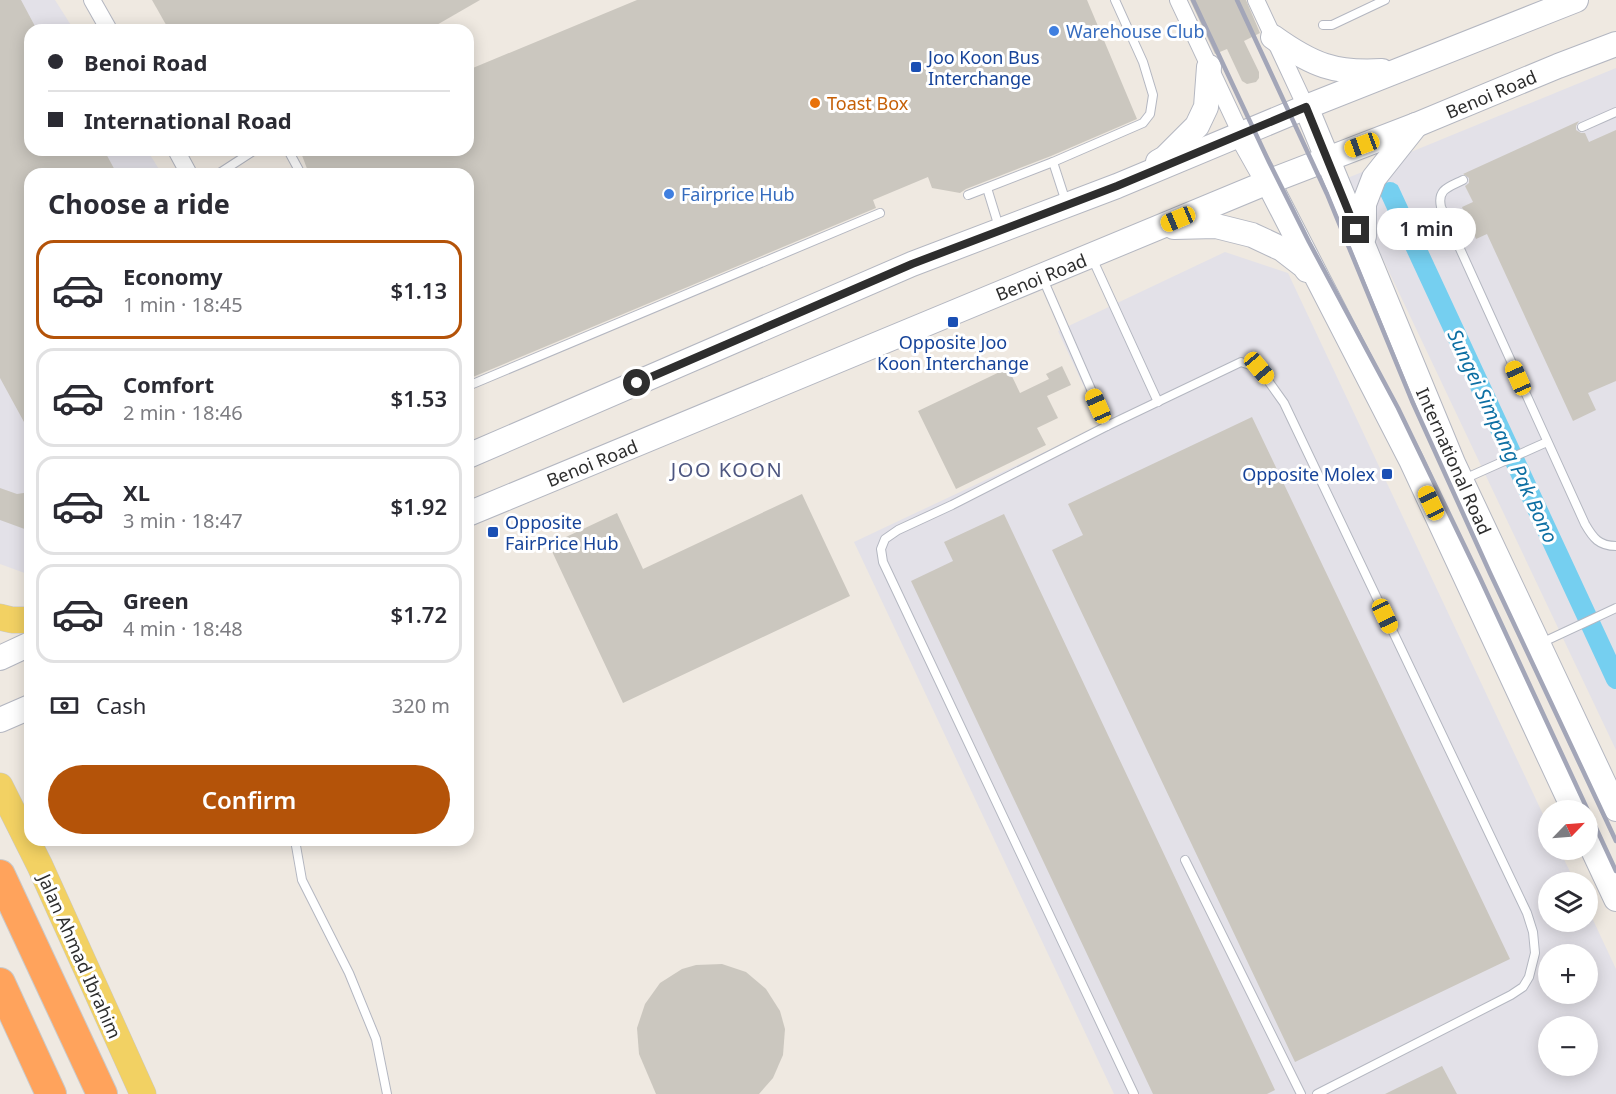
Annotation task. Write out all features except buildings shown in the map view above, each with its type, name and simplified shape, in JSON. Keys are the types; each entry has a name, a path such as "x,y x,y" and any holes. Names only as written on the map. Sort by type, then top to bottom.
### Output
{"highway":[{"path":"0,874 102,1094"},
{"path":"0,983 51,1094"}],"main road":[{"path":"474,453 912,264 1117,186 1396,70 1576,0"},
{"path":"1273,37 1299,55 1328,68 1359,72 1396,70"},
{"name":"Benoi Road","path":"474,512 1268,182 1616,45"},
{"path":"1117,186 1165,158 1197,126 1206,107 1209,67"},
{"name":"International Road","path":"1306,107 1364,247 1471,475 1539,644 1616,809"},
{"path":"1364,247 1364,204 1374,178 1416,125"},
{"name":"International Road","path":"1241,134 1411,460 1570,800"},
{"path":"1160,227 1216,226 1252,235 1282,249 1305,266 1332,308"},
{"path":"0,617 24,620"},
{"path":"0,658 24,647"},
{"path":"0,720 24,709"},
{"path":"0,786 24,826"},
{"path":"0,804 24,828"},
{"name":"Jalan Ahmad Ibrahim","path":"33,846 143,1094"},
{"path":"1598,860 1616,899"}],"street":[{"path":"92,0 106,24"},
{"path":"1178,0 1241,134"},
{"path":"1256,0 1306,107"}],"lane":[{"path":"968,195 1053,162 1143,123 1150,114 1153,95 1147,74 1115,0"},
{"path":"1323,25 1332,25 1386,0"},
{"path":"1582,127 1616,112"},
{"path":"227,168 246,156"},
{"path":"1053,162 1067,205"},
{"path":"1463,180 1445,189 1439,199 1441,207 1546,442 1591,535 1607,546 1616,546"},
{"path":"987,188 1000,231"},
{"path":"474,383 880,213"},
{"path":"1091,256 1158,402"},
{"path":"1041,276 1107,426"},
{"path":"1134,1094 883,562 881,549 885,539 897,530 1241,362 1259,368 1289,414 1527,914 1533,932 1535,953 1529,977 1523,987 1317,1094"},
{"path":"1471,475 1546,442"},
{"path":"1539,644 1616,608"},
{"path":"296,846 302,880 350,973 376,1039 387,1094"},
{"path":"1185,860 1301,1094"}],"shaded area":[{"path":"0,0 55,0 70,24 24,24 24,156 151,156 158,168 24,168 24,573 0,564"},
{"path":"1616,68 1616,750 1345,179"},
{"path":"1225,252 1288,273 1538,804 1538,860 1564,860 1570,872 1538,872 1538,932 1598,931 1616,969 1616,1094 1114,1094 854,542 1102,425 1058,331"}],"waterway":[{"name":"Sungei Simpang Pak Bono","path":"1390,192 1616,679"}],"railway":[{"path":"1193,0 1309,242 1398,408 1616,871"},
{"path":"1237,0 1327,194 1412,401 1616,841"}],"place":[{"name":"Warehouse Club","path":"1054,31"},
{"name":"Joo Koon Bus Interchange","path":"916,67"},
{"name":"Toast Box","path":"815,103"},
{"name":"Fairprice Hub","path":"669,194"},
{"name":"Opposite Joo Koon Interchange","path":"953,322"},
{"name":"Opposite Molex","path":"1387,474"},
{"name":"Opposite FairPrice Hub","path":"493,532"}],"district":[{"name":"JOO KOON","path":"727,469"}],"route":[{"path":"637,383 912,264 1117,186 1306,107 1356,230"}]}
